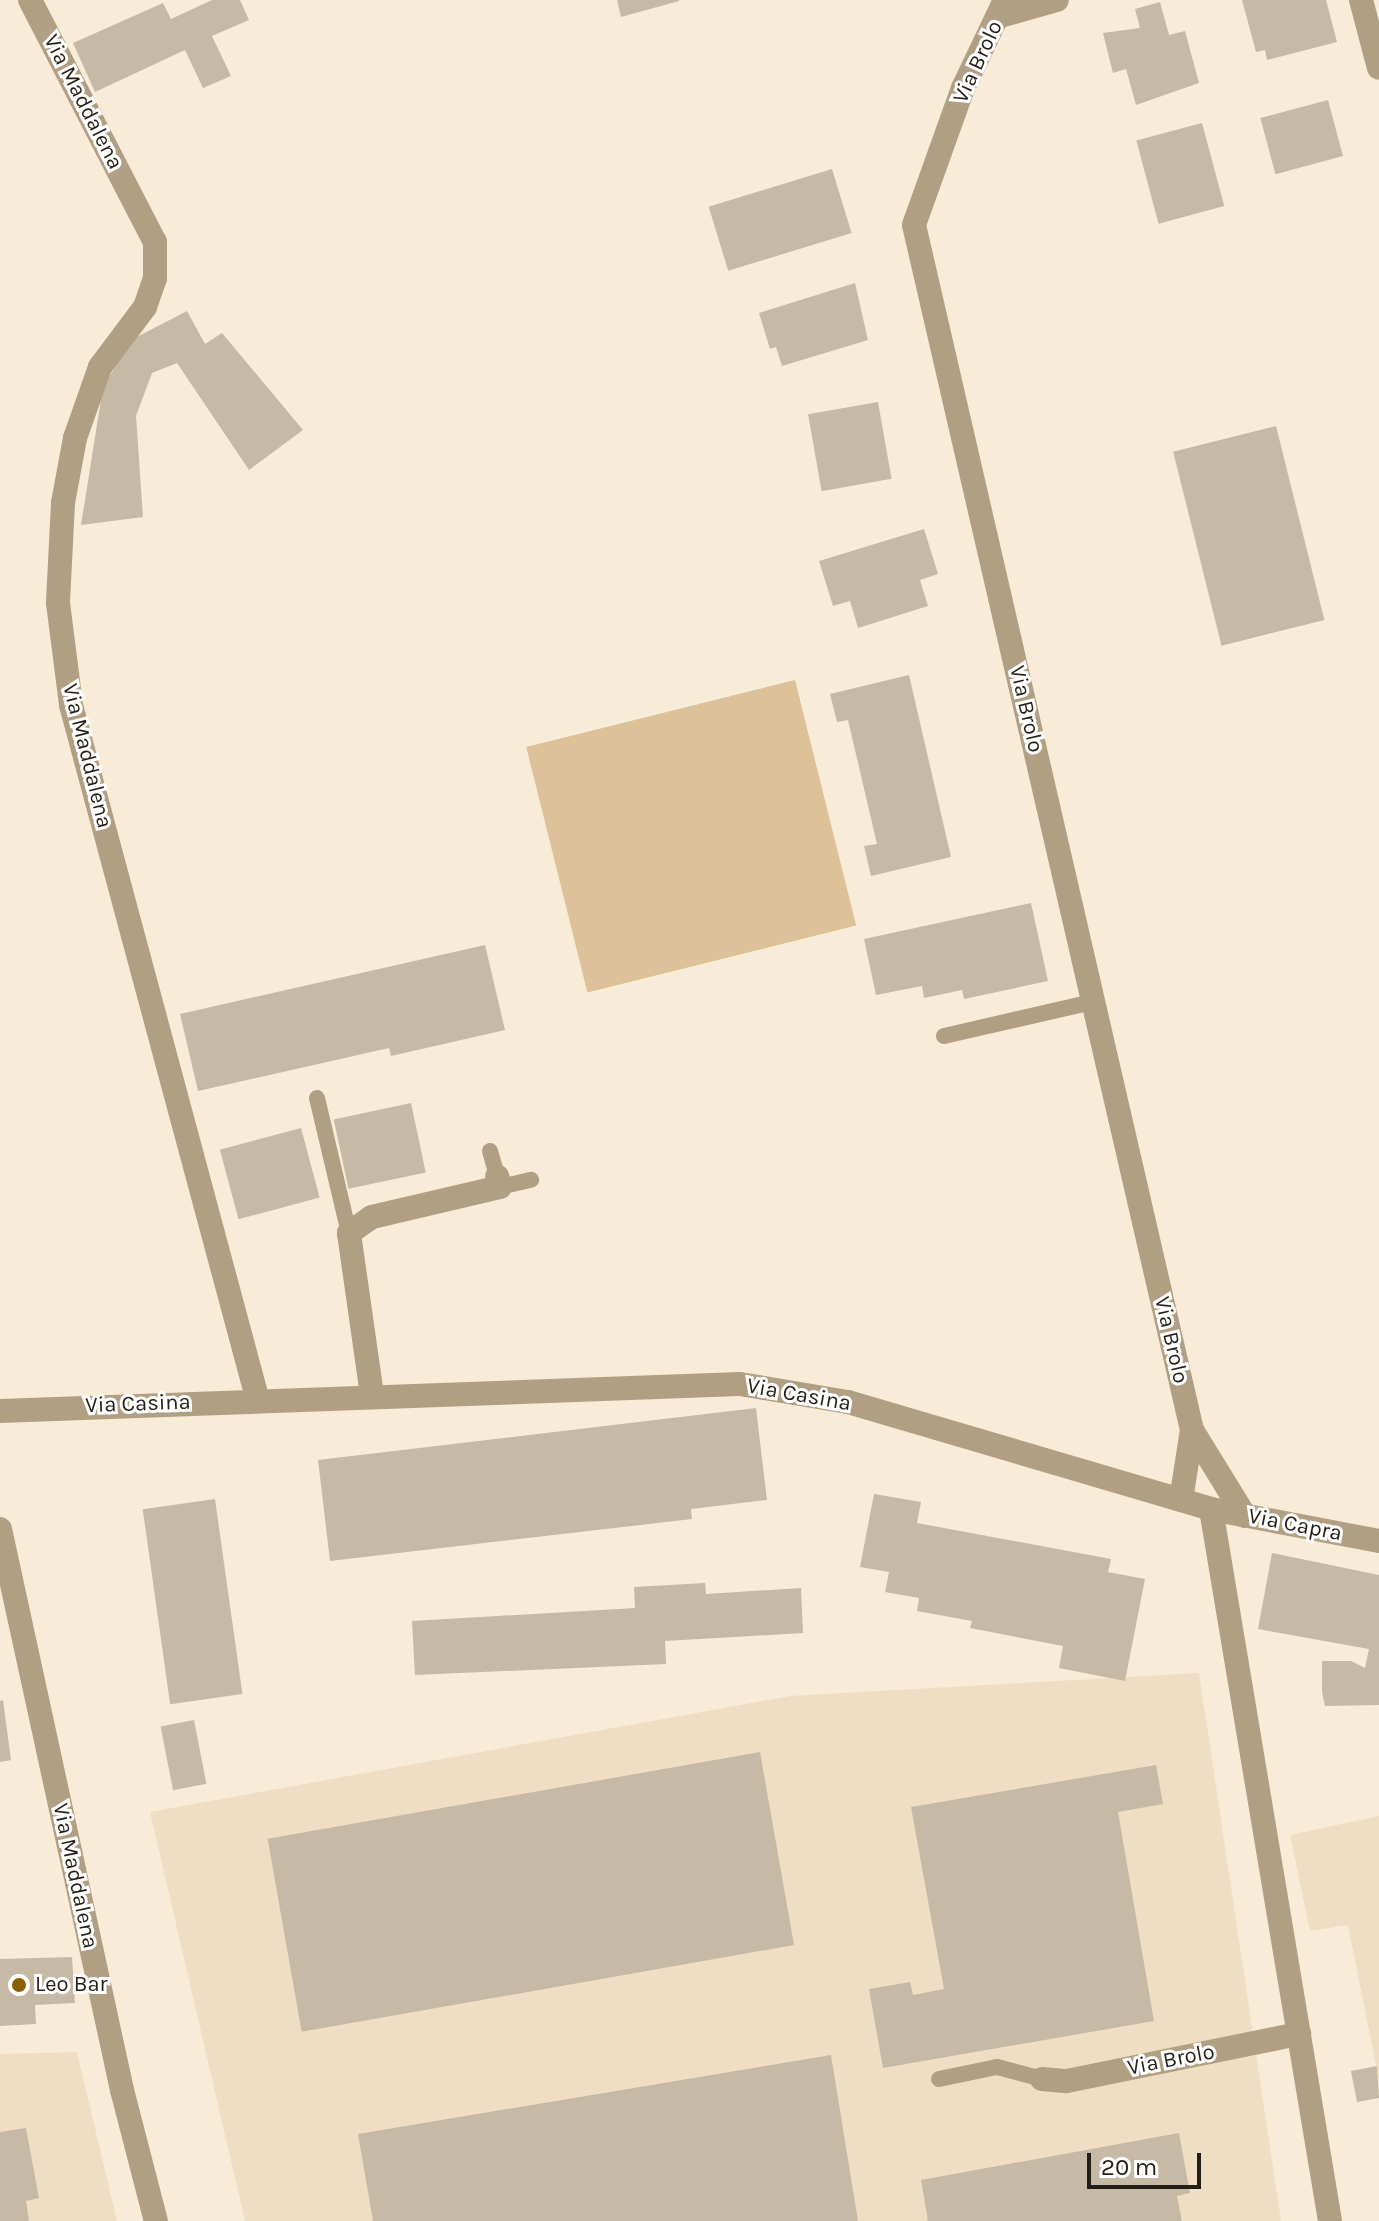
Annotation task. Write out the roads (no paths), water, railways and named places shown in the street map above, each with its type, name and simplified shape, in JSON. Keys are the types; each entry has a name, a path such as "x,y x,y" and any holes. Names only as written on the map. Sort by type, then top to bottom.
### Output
{"street":[{"name":"Via Maddalena","path":"30,0 155,242 155,278 145,307 100,367 75,438 63,503 58,603 71,705 258,1401"},
{"path":"1002,8 1057,0"},
{"path":"1361,0 1379,68"},
{"name":"Via Brolo","path":"1002,8 963,88 914,225 1192,1430 1245,1516"},
{"path":"372,1395 349,1233 372,1217 499,1182"},
{"name":"Via Casina","path":"0,1411 372,1395 740,1384 799,1390 1034,1454 1211,1509"},
{"name":"Via Brolo","path":"1181,1500 1192,1430"},
{"path":"1211,1509 1330,2221"},
{"name":"Via Capra","path":"1211,1509 1379,1541"},
{"name":"Via Maddalena","path":"0,1529 122,2090 156,2221"},
{"name":"Via Brolo","path":"1042,2079 1067,2081 1299,2034"}],"lane":[{"path":"944,1036 1093,1002"},
{"path":"317,1098 349,1233"},
{"path":"490,1151 499,1182 531,1180"},
{"path":"939,2079 997,2067 1042,2079"}],"place":[{"name":"Leo Bar","path":"19,1985"}]}
